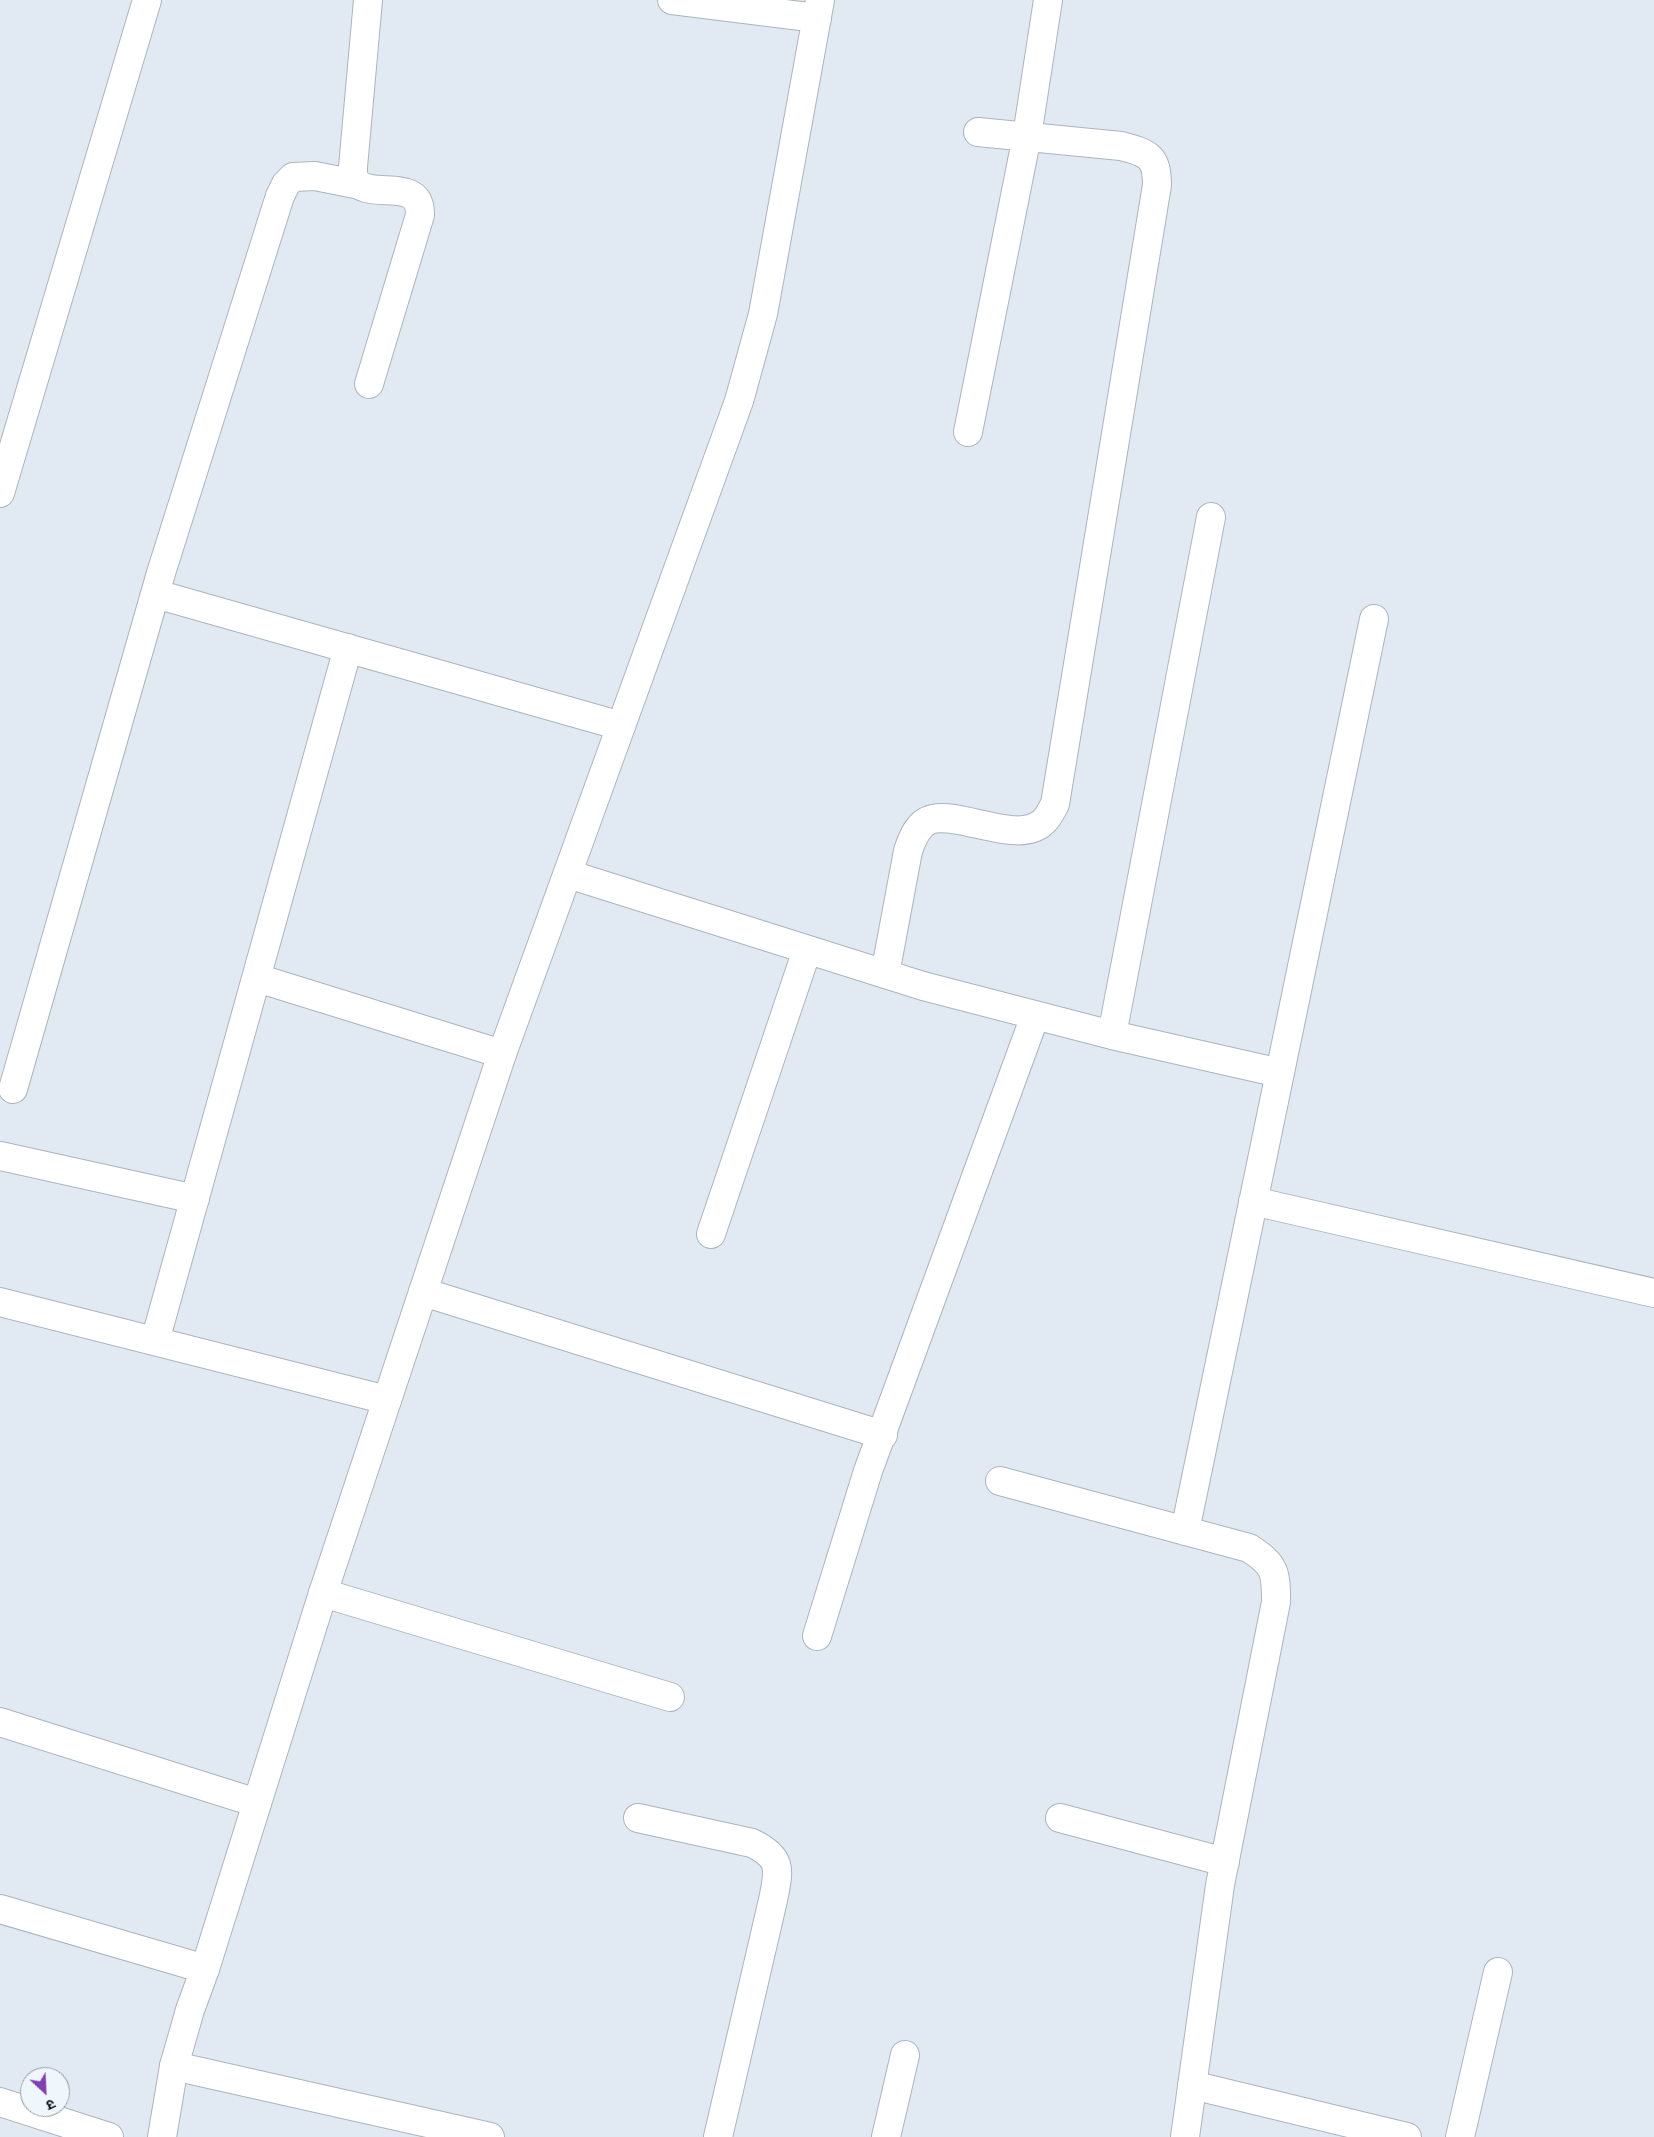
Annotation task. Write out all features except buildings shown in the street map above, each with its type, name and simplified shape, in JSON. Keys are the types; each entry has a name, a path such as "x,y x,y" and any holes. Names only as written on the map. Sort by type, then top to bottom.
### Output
{"street":[{"path":"0,493 147,0"},
{"path":"360,185 354,178 353,167 368,0"},
{"path":"162,2137 174,2066 323,1593 502,1054 739,401 752,356 762,314 818,9 672,0"},
{"path":"968,432 1027,136 1048,0"},
{"path":"885,974 908,851 915,832 932,819 951,819 1012,830 1030,829 1044,822 1055,804 1156,195 1157,169 1152,158 1143,151 1128,147 978,132"},
{"path":"13,1089 156,594 280,196 286,184 294,177 304,175 409,194 418,199 420,215 369,384"},
{"path":"1112,1035 1211,517"},
{"path":"156,594 622,726"},
{"path":"1185,1531 1374,619"},
{"path":"155,1341 348,648"},
{"path":"568,874 885,974 1035,1016 1280,1073"},
{"path":"711,1234 807,950"},
{"path":"257,978 502,1054"},
{"path":"817,1636 868,1471 883,1435 1035,1016"},
{"path":"0,1156 195,1199"},
{"path":"1253,1201 1654,1293"},
{"path":"423,1292 883,1435"},
{"path":"0,1302 387,1400"},
{"path":"1000,1481 1249,1548 1265,1559 1276,1576 1276,1602 1225,1862 1185,2137"},
{"path":"323,1593 670,1697"},
{"path":"0,1722 258,1803"},
{"path":"638,1818 752,1843 766,1850 776,1860 778,1876 773,1900 718,2137"},
{"path":"1060,1818 1225,1862"},
{"path":"0,1909 205,1970"},
{"path":"1460,2137 1498,1972"},
{"path":"886,2137 905,2055"},
{"path":"174,2066 490,2137"},
{"path":"1192,2085 1407,2137"},
{"path":"0,2102 109,2137"}]}
